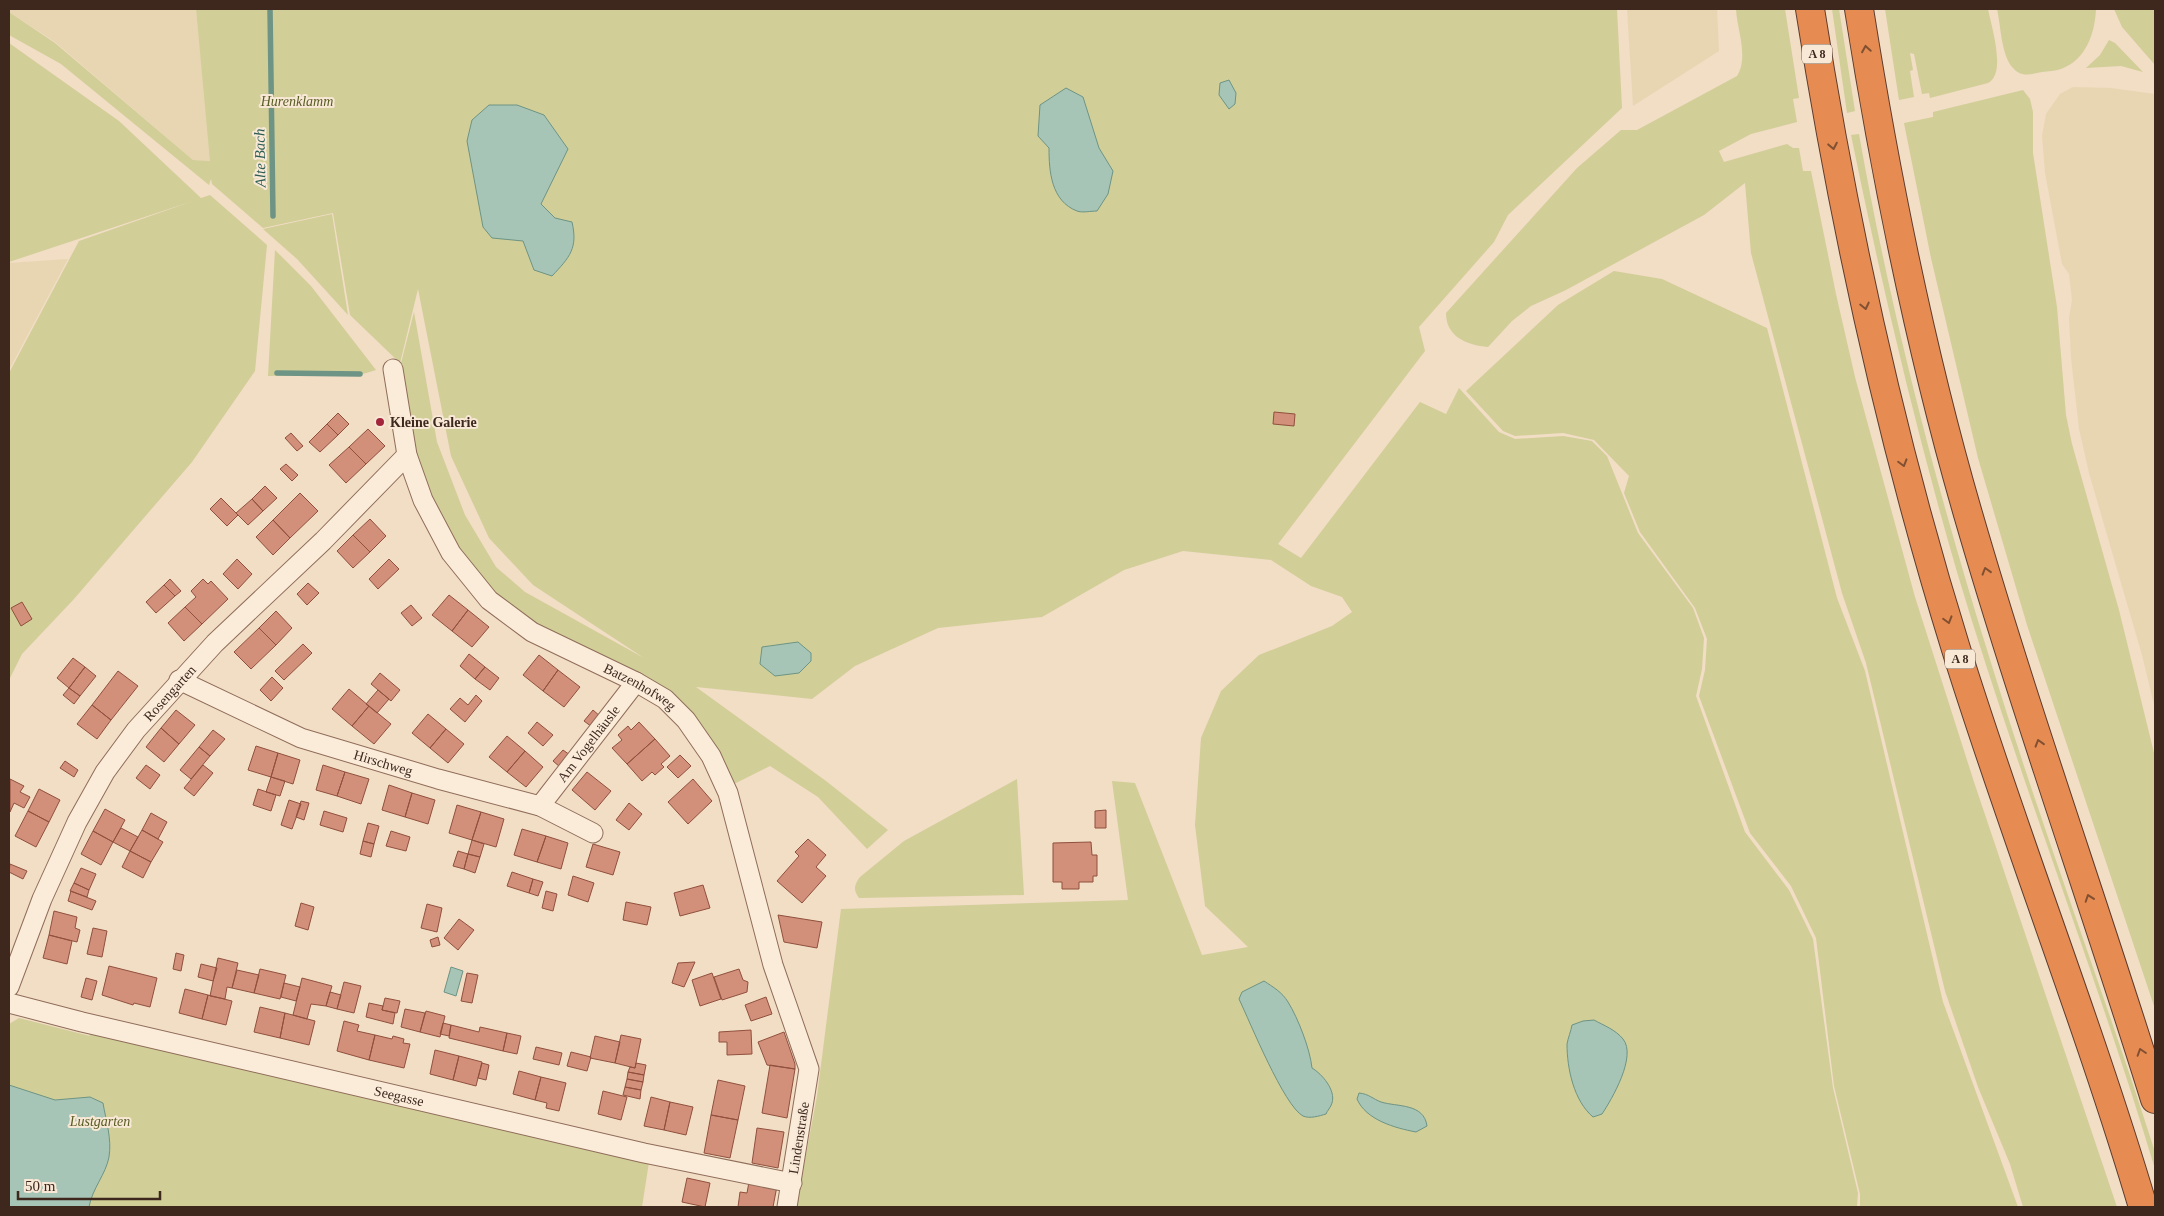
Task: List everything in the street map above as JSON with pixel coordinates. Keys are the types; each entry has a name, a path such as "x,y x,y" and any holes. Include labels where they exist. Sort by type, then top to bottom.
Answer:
{"highway":[{"name":"A 8","path":"1810,9 1824,98 1855,262 1901,454 1956,649 2091,1047 2142,1207"},
{"path":"1859,9 1872,90 1904,254 1941,414 1963,495 2060,813 2155,1099"}],"street":[{"name":"Batzenhofweg","path":"393,369 407,455 423,500 451,553 489,600 532,632 636,682 665,700 686,720 711,756 728,793 774,965 809,1069"},
{"name":"Rosengarten","path":"9,987 42,900 77,822 100,780 136,730 179,680 215,643 323,541 407,455"},
{"name":"Hirschweg","path":"179,680 300,738 438,779 540,806 593,833"},
{"name":"Am Vogelhäusle","path":"540,806 636,682"},
{"name":"Seegasse","path":"9,1002 82,1022 644,1153 792,1183"},
{"name":"Lindenstraße","path":"787,1207 809,1069"}],"shaded area":[{"path":"9,9 196,9 211,161 193,160 55,42 9,12"},
{"path":"1627,9 1717,9 1719,51 1633,106"},
{"path":"1229,80 1236,93 1235,104 1229,109 1219,95 1220,83"},
{"path":"2073,87 2111,88 2155,94 2155,709 2142,655 2089,473 2079,429 2071,358 2069,318 2072,300 2069,274 2062,264 2045,173 2042,136 2046,114 2060,94"},
{"path":"1066,88 1083,97 1099,148 1113,171 1108,194 1097,211 1077,211 1062,200 1053,184 1049,148 1038,136 1040,105"},
{"path":"489,105 517,105 544,115 568,149 541,204 555,218 572,222 574,231 571,252 552,276 534,270 523,241 492,238 483,227 467,141 472,120"},
{"path":"68,259 9,370 9,263"},
{"path":"798,642 811,653 811,661 799,673 775,676 760,664 762,647"},
{"path":"451,967 463,971 456,996 444,992"},
{"path":"1264,981 1286,998 1303,1034 1312,1068 1324,1078 1330,1088 1333,1098 1326,1114 1306,1117 1295,1109 1277,1081 1259,1043 1239,999 1242,992"},
{"path":"1594,1020 1617,1033 1623,1039 1627,1046 1627,1056 1617,1088 1602,1114 1593,1117 1586,1110 1576,1093 1568,1064 1567,1044 1572,1025"},
{"path":"9,1085 55,1100 90,1097 103,1103 110,1150 105,1169 89,1207 9,1207"},
{"path":"1359,1093 1368,1095 1381,1102 1409,1107 1421,1113 1427,1126 1416,1132 1382,1122 1374,1118 1361,1106 1357,1099"}],"green space":[{"name":"Hurenklamm","path":"196,9 1617,9 1622,108 1508,215 1494,242 1419,327 1425,351 1278,544 1301,558 1420,402 1446,414 1459,388 1499,432 1515,439 1563,436 1592,441 1607,456 1638,533 1693,608 1704,638 1702,669 1696,696 1745,832 1789,890 1813,939 1833,1088 1858,1193 1857,1207 796,1207 817,1096 841,909 1128,900 1112,781 1135,783 1202,955 1248,947 1205,906 1195,825 1201,738 1221,691 1259,655 1332,626 1352,612 1342,597 1311,586 1271,560 1183,551 1124,570 1042,617 938,628 855,666 812,699 696,687 826,781 888,830 867,849 818,797 770,766 732,785 667,691 537,629 504,605 448,535 411,452 400,367 414,312 437,442 465,515 496,567 525,592 644,658 533,585 489,538 451,456 418,289 400,363 350,315 333,213 263,228 212,184 211,179 209,185 61,64 9,35 9,12 55,43 193,160 210,161"},
{"path":"1736,9 1785,9 1799,98 1793,99 1797,122 1751,134 1719,151 1724,162 1787,144 1793,148 1799,148 1803,171 1811,171 1855,377 1915,597 1974,782 2117,1207 2023,1207 2010,1164 1978,1087 1945,991 1866,663 1842,593 1751,253 1745,183 1704,215 1566,290 1531,306 1512,321 1488,347 1465,342 1454,334 1447,321 1446,313 1577,168 1621,130 1637,130 1737,76 1742,60 1742,52"},
{"path":"1832,9 1839,9 1855,111 1847,113"},
{"path":"1885,9 1988,9 1997,60 1994,78 1988,83 1930,98 1929,93 1922,94 1914,54 1910,53 1913,70 1910,71 1914,97 1899,100"},
{"path":"1997,9 2096,9 2094,27 2088,45 2077,59 2061,69 2027,74 2016,71 2006,56"},
{"path":"2114,9 2155,9 2155,65 2122,27"},
{"path":"2109,40 2115,43 2143,72 2121,66 2086,68 2100,55"},
{"path":"9,43 119,121 201,198 210,195 267,245 255,371 192,462 74,599 22,654 9,680 9,373 79,241 193,201 9,262"},
{"path":"2023,90 2030,99 2033,112 2033,153 2057,307 2066,415 2072,444 2119,610 2155,757 2155,1009 2027,625 1978,458 1931,258 1904,123 1933,117 1933,112"},
{"path":"1859,134 1901,336 1934,468 2011,727 2155,1152 2155,1169 2132,1094 1980,647 1957,572 1913,409 1874,245 1851,135"},
{"path":"332,214 348,315 297,259 263,229"},
{"path":"275,250 311,286 376,370 363,374 268,376"},
{"path":"1614,271 1662,279 1767,328 1837,598 1865,671 1943,1002 2018,1207 1860,1207 1860,1194 1834,1086 1816,938 1791,886 1750,833 1699,696 1705,670 1707,639 1695,608 1640,532 1624,493 1629,476 1594,440 1563,433 1515,436 1503,431 1466,391 1558,305"},
{"path":"1017,779 1024,895 859,898 855,888 860,877 904,841"},
{"name":"Lustgarten","path":"19,1018 90,1036 88,1030 649,1162 642,1207 9,1207 9,1024"}],"building":[{"path":"1274,412 1295,414 1294,426 1273,424"},
{"path":"338,413 349,424 338,435 327,424"},
{"path":"327,424 338,435 320,452 309,442"},
{"path":"368,429 385,446 366,464 349,447"},
{"path":"291,433 303,446 297,451 285,438"},
{"path":"349,447 366,464 346,483 329,465"},
{"path":"286,464 298,475 292,481 280,469"},
{"path":"265,486 277,498 263,511 252,499"},
{"path":"300,493 318,511 290,538 273,520"},
{"path":"221,498 238,515 227,526 210,509"},
{"path":"252,499 263,511 248,525 236,513"},
{"path":"370,519 386,536 370,552 353,535"},
{"path":"273,520 290,538 273,555 256,537"},
{"path":"353,535 370,552 353,568 337,551"},
{"path":"237,559 252,574 238,589 223,574"},
{"path":"389,559 399,569 378,589 369,579"},
{"path":"170,579 181,591 175,596 164,585"},
{"path":"203,579 208,584 211,581 228,599 202,624 185,607 196,597 191,591"},
{"path":"308,583 319,593 307,605 297,594"},
{"path":"164,585 175,596 156,613 146,602"},
{"path":"449,595 468,610 452,631 432,615"},
{"path":"22,602 32,619 21,626 11,608"},
{"path":"411,605 422,618 412,626 401,613"},
{"path":"185,607 202,624 184,641 168,623"},
{"path":"468,610 489,627 472,647 452,631"},
{"path":"276,611 292,628 276,645 259,628"},
{"path":"259,628 276,645 251,669 234,652"},
{"path":"303,644 312,653 284,680 275,671"},
{"path":"469,654 485,667 475,679 460,666"},
{"path":"539,655 558,670 543,691 523,675"},
{"path":"73,658 85,667 69,688 57,678"},
{"path":"85,667 96,676 80,696 69,688"},
{"path":"485,667 499,678 490,690 475,679"},
{"path":"558,670 580,687 564,707 543,691"},
{"path":"118,671 138,686 111,720 92,705"},
{"path":"380,673 400,690 391,701 371,684"},
{"path":"272,677 283,688 271,701 260,690"},
{"path":"69,688 80,696 74,704 63,695"},
{"path":"349,689 369,706 352,726 332,709"},
{"path":"378,690 389,699 377,713 366,704"},
{"path":"476,695 482,701 465,722 450,709 460,698 468,705"},
{"path":"92,705 111,720 97,739 77,724"},
{"path":"369,706 391,724 374,744 352,726"},
{"path":"176,710 195,725 179,744 161,728"},
{"path":"593,710 601,717 592,727 584,721"},
{"path":"428,714 446,729 430,748 412,733"},
{"path":"537,722 553,735 543,746 528,733"},
{"path":"639,722 655,739 627,764 612,748 622,740 618,735 628,726 631,730"},
{"path":"161,728 179,744 164,762 146,747"},
{"path":"446,729 464,744 448,763 430,748"},
{"path":"213,730 225,739 210,756 199,747"},
{"path":"507,736 525,751 507,772 489,757"},
{"path":"655,739 670,756 661,764 664,767 655,775 652,772 642,781 627,764"},
{"path":"256,746 278,753 271,777 248,770"},
{"path":"199,747 210,756 191,779 180,770"},
{"path":"563,750 570,755 560,767 553,761"},
{"path":"525,751 543,767 526,787 507,772"},
{"path":"278,753 300,760 293,784 271,777"},
{"path":"680,755 691,766 678,778 667,767"},
{"path":"65,761 78,770 74,777 60,768"},
{"path":"146,765 160,775 150,789 136,778"},
{"path":"203,765 213,773 194,796 184,788"},
{"path":"323,765 345,772 337,796 316,790"},
{"path":"345,772 369,779 361,804 337,796"},
{"path":"587,772 611,791 595,810 572,790"},
{"path":"271,777 285,781 280,796 266,792"},
{"path":"10,779 24,786 20,792 30,797 24,808 14,803 10,812"},
{"path":"693,779 712,801 688,824 668,802"},
{"path":"389,785 412,793 405,817 382,810"},
{"path":"39,789 60,800 49,822 28,811"},
{"path":"258,789 276,795 271,811 253,805"},
{"path":"412,793 435,800 428,824 405,817"},
{"path":"289,800 301,804 292,829 281,825"},
{"path":"301,801 309,803 304,820 296,817"},
{"path":"629,803 642,814 629,830 616,820"},
{"path":"457,805 481,812 472,840 449,833"},
{"path":"105,809 125,820 113,842 93,831"},
{"path":"1106,810 1106,828 1095,828 1095,811"},
{"path":"28,811 49,822 36,847 15,836"},
{"path":"324,811 347,818 343,832 320,825"},
{"path":"481,812 504,819 496,847 472,840"},
{"path":"151,813 167,822 158,839 142,830"},
{"path":"368,823 379,826 374,844 363,841"},
{"path":"121,828 138,837 130,851 113,842"},
{"path":"522,829 546,836 537,862 514,855"},
{"path":"142,830 163,842 151,862 130,851"},
{"path":"93,831 113,842 101,865 81,854"},
{"path":"391,831 410,837 406,851 386,846"},
{"path":"546,836 568,843 561,869 537,862"},
{"path":"808,839 826,855 816,867 826,876 802,903 777,881 799,856 795,852"},
{"path":"472,840 484,844 480,857 468,854"},
{"path":"363,841 374,844 371,857 360,854"},
{"path":"1091,842 1092,855 1097,855 1097,876 1093,876 1093,882 1079,882 1079,889 1062,889 1062,882 1053,882 1053,843"},
{"path":"593,844 620,852 613,875 586,867"},
{"path":"130,851 151,862 143,878 122,867"},
{"path":"458,851 468,854 464,869 453,866"},
{"path":"468,854 480,857 475,873 464,869"},
{"path":"10,864 27,871 23,879 9,872"},
{"path":"81,868 96,874 89,890 74,883"},
{"path":"512,872 533,879 529,893 507,886"},
{"path":"573,876 594,883 588,902 568,895"},
{"path":"533,879 543,882 538,896 529,893"},
{"path":"74,883 89,890 87,897 70,891"},
{"path":"703,885 710,908 680,916 674,893"},
{"path":"71,891 96,901 92,910 68,901"},
{"path":"546,891 557,894 553,911 542,908"},
{"path":"626,902 651,907 647,925 623,920"},
{"path":"301,903 314,907 308,930 295,926"},
{"path":"427,904 442,908 437,932 421,928"},
{"path":"54,911 77,917 75,928 80,930 77,942 49,935"},
{"path":"778,915 822,922 817,948 784,942"},
{"path":"459,919 474,930 458,950 444,938"},
{"path":"93,928 107,931 102,957 87,954"},
{"path":"49,935 72,941 67,964 43,958"},
{"path":"438,937 440,945 432,947 430,940"},
{"path":"176,953 184,955 181,971 173,969"},
{"path":"218,958 238,963 232,988 227,987 225,999 210,996"},
{"path":"695,962 684,987 672,983 678,963"},
{"path":"201,964 217,968 213,981 198,977"},
{"path":"109,966 157,978 150,1007 134,1003 133,1005 102,995"},
{"path":"260,969 286,975 280,999 254,993"},
{"path":"739,969 743,980 748,982 747,992 722,1000 714,977"},
{"path":"237,970 259,975 254,993 232,988"},
{"path":"467,973 478,975 472,1003 461,1001"},
{"path":"712,973 721,999 700,1006 692,980"},
{"path":"86,978 97,981 92,1000 81,997"},
{"path":"302,978 332,986 326,1006 311,1004 307,1019 293,1015"},
{"path":"344,982 361,986 354,1013 337,1009"},
{"path":"284,983 300,987 296,1001 281,997"},
{"path":"185,989 208,995 202,1019 179,1013"},
{"path":"330,992 341,995 337,1009 326,1006"},
{"path":"208,995 232,1001 226,1025 202,1019"},
{"path":"766,997 772,1014 751,1021 745,1005"},
{"path":"385,998 400,1001 397,1013 382,1010"},
{"path":"369,1003 383,1006 382,1010 395,1013 393,1024 366,1017"},
{"path":"260,1007 285,1013 280,1038 254,1032"},
{"path":"405,1009 425,1013 420,1032 401,1027"},
{"path":"426,1011 445,1016 440,1037 420,1032"},
{"path":"285,1013 315,1021 309,1045 280,1038"},
{"path":"344,1021 359,1025 357,1031 375,1035 369,1060 337,1051"},
{"path":"443,1023 451,1025 449,1036 440,1034"},
{"path":"451,1025 479,1032 480,1027 507,1033 503,1051 449,1038"},
{"path":"751,1030 752,1054 727,1055 727,1042 719,1042 719,1032"},
{"path":"784,1032 795,1069 767,1065 758,1042"},
{"path":"507,1033 521,1036 517,1054 503,1051"},
{"path":"375,1035 392,1039 393,1036 404,1039 403,1043 410,1044 404,1068 369,1060"},
{"path":"621,1035 641,1039 635,1068 615,1063"},
{"path":"595,1036 620,1042 615,1063 590,1058"},
{"path":"536,1047 562,1053 559,1065 533,1059"},
{"path":"435,1050 459,1056 453,1080 430,1074"},
{"path":"571,1052 591,1057 587,1071 567,1066"},
{"path":"459,1056 482,1062 476,1086 453,1080"},
{"path":"482,1063 489,1065 486,1080 478,1078"},
{"path":"636,1063 646,1065 644,1075 628,1072 630,1067 635,1068"},
{"path":"770,1065 795,1069 787,1118 762,1113"},
{"path":"519,1071 541,1077 535,1100 513,1094"},
{"path":"628,1072 644,1075 643,1082 627,1079"},
{"path":"541,1077 566,1083 559,1111 546,1108 547,1103 535,1100"},
{"path":"627,1079 643,1082 641,1090 625,1087"},
{"path":"718,1080 745,1086 738,1120 711,1115"},
{"path":"625,1087 641,1090 640,1099 623,1095"},
{"path":"603,1091 627,1097 621,1120 598,1114"},
{"path":"651,1097 670,1102 664,1130 644,1126"},
{"path":"670,1102 693,1107 686,1135 664,1130"},
{"path":"711,1115 738,1120 730,1158 704,1153"},
{"path":"757,1128 784,1132 778,1168 752,1163"},
{"path":"687,1178 710,1183 705,1207 682,1202"},
{"path":"749,1182 777,1186 773,1207 738,1207 740,1192 747,1193"}],"waterway":[{"name":"Alte Bach","path":"270,9 273,216"},
{"path":"277,373 360,374"}],"place":[{"name":"Kleine Galerie","path":"380,422"}]}
